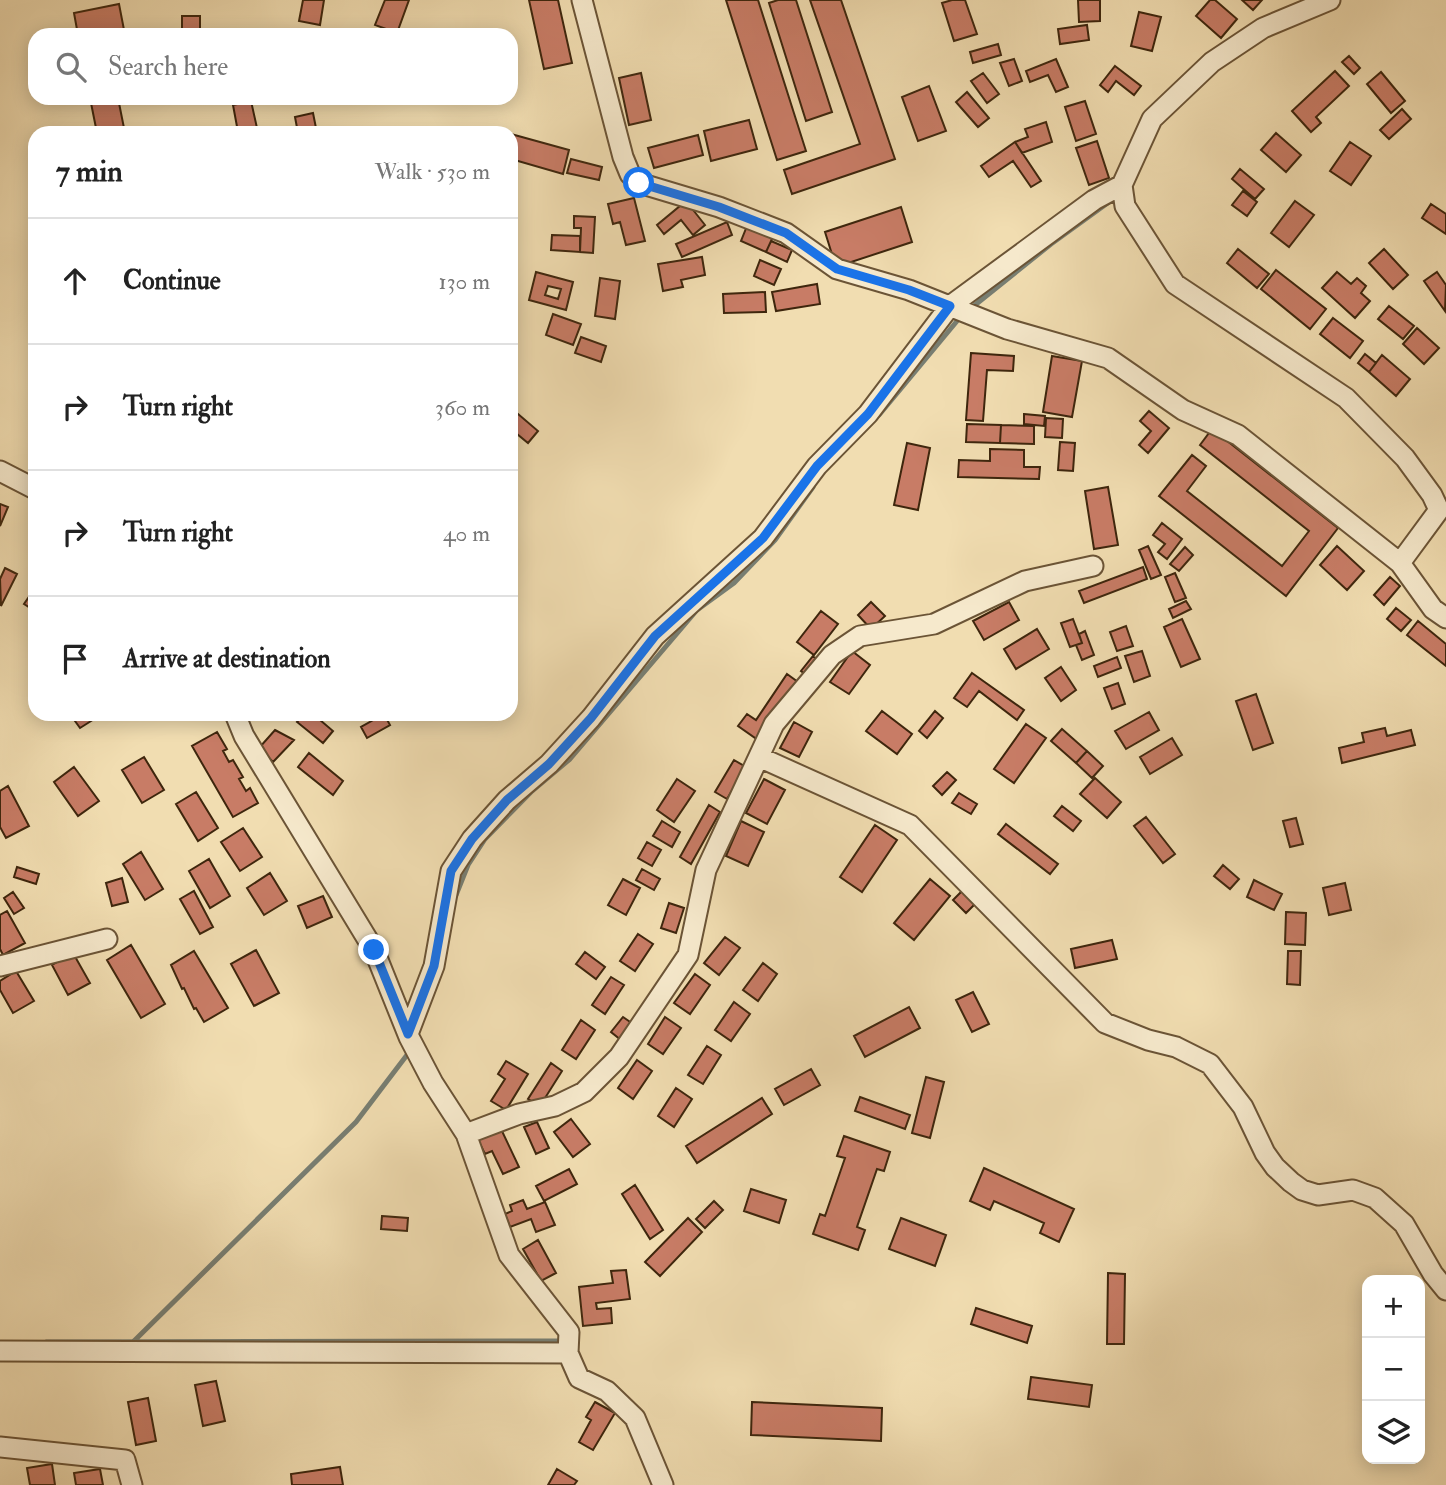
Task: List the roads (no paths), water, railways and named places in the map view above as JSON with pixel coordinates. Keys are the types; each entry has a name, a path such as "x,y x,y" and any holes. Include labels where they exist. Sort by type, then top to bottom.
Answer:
{"street":[{"path":"582,0 623,157 630,174 639,183 719,207 786,233 837,269 909,290 1007,329 1108,358 1183,410 1238,435 1400,563 1433,609 1446,618"},
{"path":"1330,0 1263,28 1212,62 1152,119 1122,185 1125,206 1175,284 1346,398 1405,458 1432,495 1439,510 1400,563"},
{"path":"409,1036 434,966 451,871 472,839 507,800 549,764 583,727 655,636 763,538 817,466 868,414 950,306 1094,200 1122,185"},
{"path":"0,471 28,485"},
{"path":"466,1134 519,1114 555,1106 584,1092 619,1057 688,955 706,870 774,724 832,655 860,636 934,624 1025,581 1093,566"},
{"path":"238,721 244,736 374,950 409,1036 433,1083 466,1134 509,1255 569,1332 568,1353 579,1378 607,1391 635,1418 663,1485"},
{"path":"759,757 910,825 1105,1023 1176,1048 1210,1064 1242,1107 1265,1153 1291,1182 1301,1190 1318,1195 1353,1190 1375,1198 1404,1224 1433,1274 1446,1290"},
{"path":"0,966 107,939"},
{"path":"0,1351 568,1353"},
{"path":"0,1447 125,1460 132,1485"}],"waterway":[{"path":"970,309 1109,202"},
{"path":"879,415 962,315"},
{"path":"456,895 468,865 485,839 532,791 570,759 697,610 734,583 775,540 813,487"},
{"path":"134,1341 356,1122 410,1051"},
{"path":"46,1342 558,1341"}]}
